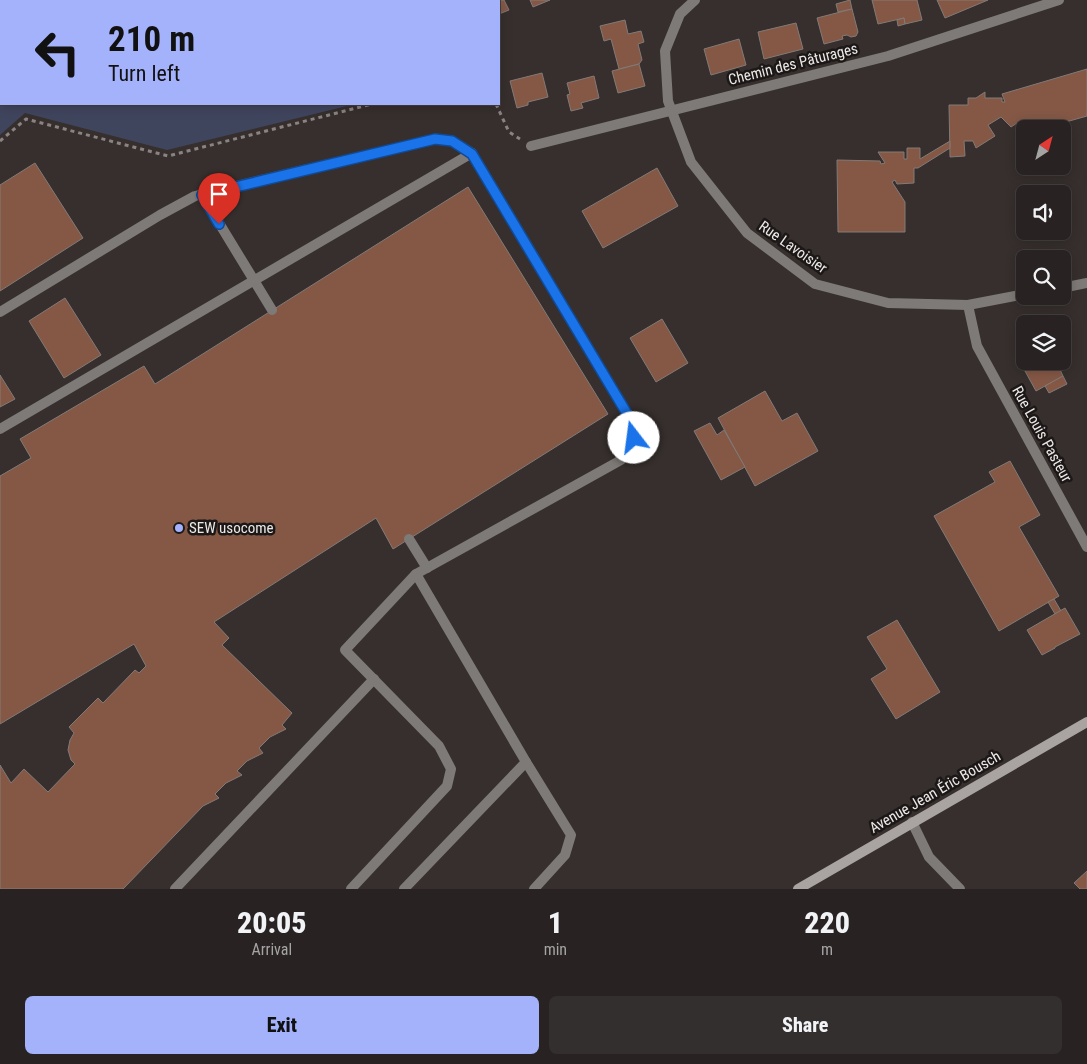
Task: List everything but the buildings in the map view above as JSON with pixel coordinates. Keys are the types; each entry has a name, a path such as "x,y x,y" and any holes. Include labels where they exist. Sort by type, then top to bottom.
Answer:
{"main road":[{"name":"Avenue Jean Éric Bousch","path":"798,889 1087,722"}],"street":[{"name":"Rue Lavoisier","path":"695,0 680,14 665,51 668,101 691,162 747,234 815,284 888,303 968,305 1016,296"},
{"name":"Chemin des Pâturages","path":"531,146 888,56 1059,0"},
{"path":"0,312 160,215 195,196 435,139 452,141 472,154 632,422 634,438 621,460 416,574 345,650 439,746 451,769 447,786 351,889"},
{"path":"0,429 472,154"},
{"path":"202,195 272,310"},
{"path":"1071,286 1087,283"},
{"name":"Rue Louis Pasteur","path":"968,305 977,346 1087,547"},
{"path":"409,539 427,568"},
{"path":"416,574 571,836 565,855 534,889"},
{"path":"175,889 374,679"},
{"path":"404,889 526,762"},
{"path":"912,822 929,857 960,889"}],"path":[{"path":"0,140 26,119 168,156 368,105"},
{"path":"496,105 509,132 531,146"}],"shaded area":[{"path":"0,105 351,105 167,150 25,113 0,135"}],"place":[{"name":"SEW usocome","path":"179,528"}],"route":[{"path":"219,224 202,195 435,139 452,141 472,154 632,422 634,438"}]}
